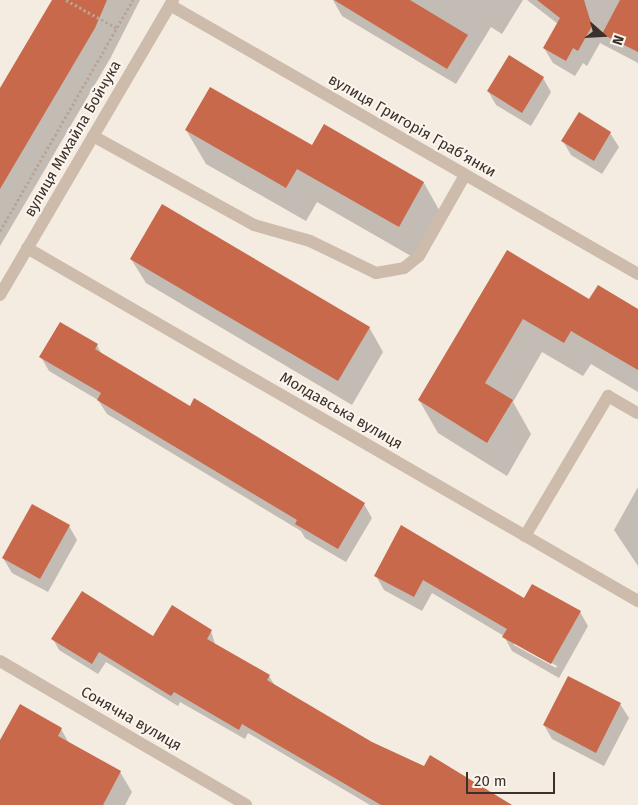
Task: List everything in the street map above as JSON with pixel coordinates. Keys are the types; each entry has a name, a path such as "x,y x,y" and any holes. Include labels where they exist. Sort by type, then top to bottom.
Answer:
{"street":[{"name":"вулиця Михайла Бойчука","path":"0,295 172,2"},
{"name":"вулиця Григорія Грабʼянки","path":"172,2 465,175 638,274"},
{"path":"93,136 254,225 310,241 376,273 404,268 419,256 465,175"},
{"name":"Молдавська вулиця","path":"28,248 638,601"},
{"path":"525,536 608,396 638,413"},
{"name":"Сонячна вулиця","path":"0,660 246,805"}],"path":[{"path":"66,0 117,28"},
{"path":"0,231 133,0"}],"building":[{"path":"52,0 107,0 95,28 0,189 0,88"},
{"path":"334,0 410,0 468,35 447,69"},
{"path":"537,0 584,0 592,26 578,51 573,48 566,61 543,48 560,18"},
{"path":"620,0 638,0 638,52 602,34"},
{"path":"509,55 544,77 522,113 487,91"},
{"path":"210,87 312,145 324,124 424,182 399,227 297,169 286,188 185,130"},
{"path":"579,112 611,132 594,161 561,141"},
{"path":"162,204 370,327 338,381 130,259"},
{"path":"507,250 589,299 598,285 638,309 638,370 571,331 564,343 523,319 485,383 513,400 487,443 418,400"},
{"path":"60,322 98,344 95,349 190,406 194,398 365,503 338,549 295,524 297,520 97,400 101,393 39,357"},
{"path":"32,504 70,525 40,579 2,558"},
{"path":"401,525 524,598 532,584 581,611 551,664 502,637 507,629 423,580 414,597 374,576"},
{"path":"82,591 153,636 172,605 212,630 207,639 270,675 267,680 372,742 424,766 430,755 512,805 381,805 242,724 239,730 174,692 171,696 99,652 92,664 51,639"},
{"path":"568,676 621,703 596,753 543,725"},
{"path":"20,704 62,728 58,736 121,771 103,805 0,805 0,740"}]}
